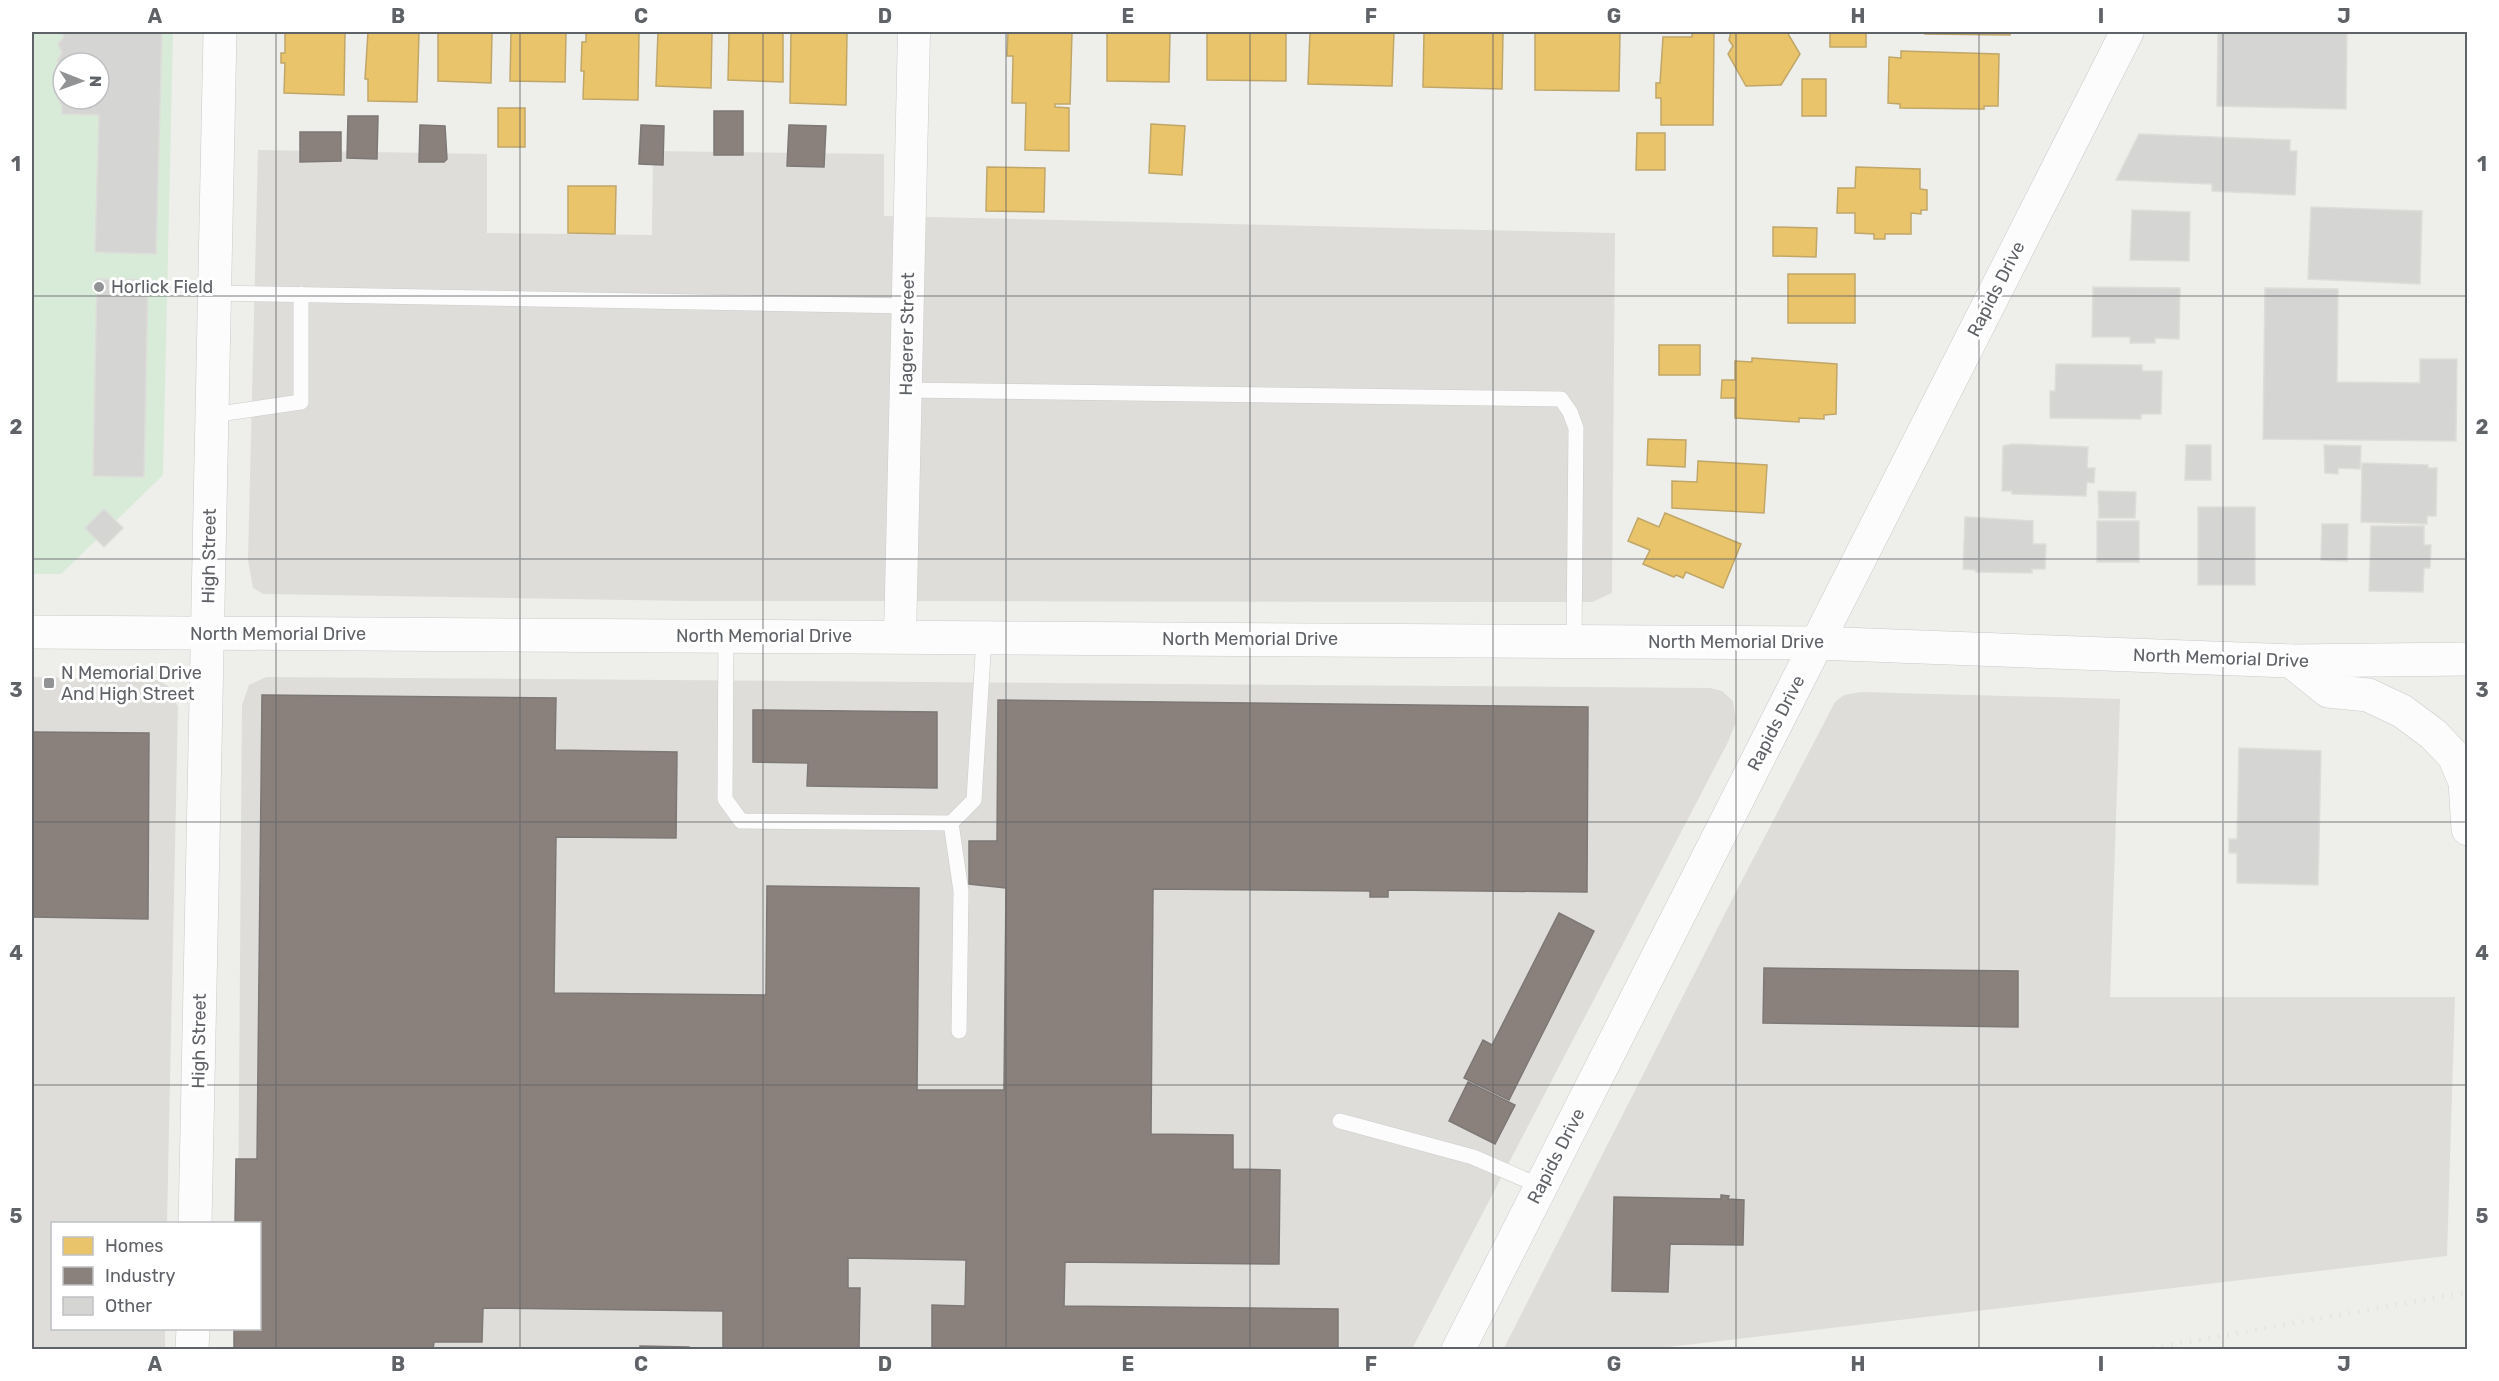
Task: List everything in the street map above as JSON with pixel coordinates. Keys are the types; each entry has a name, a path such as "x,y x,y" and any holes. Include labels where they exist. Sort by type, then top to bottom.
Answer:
{"main road":[{"name":"High Street","path":"195,1222 220,32"},
{"name":"Rapids Drive","path":"1458,1350 2127,32"},
{"name":"North Memorial Drive","path":"32,632 1816,642 2290,661 2468,659"},
{"path":"2290,661 2328,691 2368,695 2402,711 2433,734 2454,756 2465,782 2468,829"},
{"path":"192,1350 193,1330"}],"street":[{"name":"Hagerer Street","path":"900,637 914,32"}],"lane":[{"path":"214,293 907,306"},
{"path":"212,414 301,402 301,294"},
{"path":"905,390 1533,396 1561,399 1570,412 1576,428 1574,641"},
{"path":"726,636 725,799 741,821 951,823 974,800 984,638"},
{"path":"951,823 961,891 959,1031"},
{"path":"1340,1121 1473,1157 1540,1186"}],"shaded area":[{"path":"258,150 487,154 487,233 652,235 653,151 884,154 884,216 1615,233 1612,593 1592,602 689,601 263,594 253,588 248,560"},
{"path":"32,677 158,680 168,686 178,707 167,1222 51,1222 51,1330 165,1330 165,1349 32,1350"},
{"path":"266,677 1710,688 1722,691 1733,701 1736,722 1728,742 1412,1349 238,1349 258,1330 261,1330 261,1222 238,1222 242,705 249,685"},
{"path":"1861,692 2120,699 2110,997 2455,997 2447,1256 1651,1349 1503,1350 1835,702 1844,695"}],"green space":[{"name":"Horlick Field","path":"32,32 173,32 163,475 61,574 32,574"}],"building: Homes":[{"path":"285,32 345,32 344,95 284,93 285,63 281,63 281,53 285,53"},
{"path":"368,32 419,32 417,102 368,101 368,79 365,79"},
{"path":"438,32 492,32 491,83 438,81"},
{"path":"511,32 566,32 565,82 510,81"},
{"path":"586,32 639,32 638,100 583,99 582,42 586,42"},
{"path":"658,32 712,32 711,88 656,86"},
{"path":"729,32 783,32 783,82 728,80"},
{"path":"791,32 847,32 846,105 790,103"},
{"path":"1008,32 1072,32 1070,104 1055,104 1055,107 1069,108 1069,151 1025,150 1026,103 1012,103 1013,56 1007,56"},
{"path":"1107,32 1170,32 1169,82 1107,81"},
{"path":"1207,32 1286,32 1286,81 1207,80"},
{"path":"1310,32 1394,32 1392,86 1308,84"},
{"path":"1424,32 1503,32 1502,89 1423,87"},
{"path":"1535,32 1620,32 1619,91 1535,90"},
{"path":"1692,32 1714,32 1713,125 1661,125 1661,98 1656,98 1656,83 1660,83 1663,37 1692,37"},
{"path":"1731,32 1787,32 1800,54 1781,85 1746,86 1728,54 1733,46 1729,40"},
{"path":"1830,32 1866,32 1866,47 1830,47"},
{"path":"1925,32 2010,32 2010,35 1925,34"},
{"path":"1901,51 1999,54 1998,106 1984,106 1984,109 1900,108 1900,104 1888,103 1889,57 1901,58"},
{"path":"1802,79 1826,79 1826,116 1802,116"},
{"path":"498,108 525,108 525,147 498,147"},
{"path":"1151,124 1185,126 1182,175 1149,173"},
{"path":"1637,133 1665,133 1665,170 1636,170"},
{"path":"987,167 1045,168 1044,212 986,211"},
{"path":"1856,167 1920,169 1920,189 1927,190 1927,210 1921,210 1921,214 1911,213 1911,234 1885,234 1885,239 1874,239 1874,234 1855,233 1855,213 1837,213 1838,188 1855,188"},
{"path":"568,186 616,186 615,234 568,233"},
{"path":"1773,227 1817,228 1816,257 1773,256"},
{"path":"1788,274 1855,274 1855,323 1788,323"},
{"path":"1659,345 1700,345 1700,375 1659,375"},
{"path":"1752,358 1837,364 1836,414 1824,415 1824,419 1799,418 1799,422 1735,418 1735,398 1721,398 1722,380 1735,380 1735,361 1752,362"},
{"path":"1648,439 1686,440 1685,467 1647,465"},
{"path":"1698,461 1767,465 1764,513 1672,508 1672,481 1697,482"},
{"path":"1665,513 1741,544 1723,588 1686,572 1683,578 1676,575 1674,577 1643,564 1650,550 1628,541 1638,518 1659,527"}],"building: Industry":[{"path":"714,111 743,111 743,155 714,155"},
{"path":"348,116 378,116 377,159 347,158"},
{"path":"420,125 445,126 447,159 444,162 419,162"},
{"path":"641,125 664,126 663,165 639,164"},
{"path":"789,125 826,126 824,167 787,166"},
{"path":"300,132 341,132 341,161 300,162"},
{"path":"262,695 556,698 555,750 677,752 676,838 556,837 554,993 766,995 767,886 919,888 917,1090 1004,1090 1006,888 969,884 969,841 997,841 998,700 1588,707 1587,892 1388,890 1388,897 1370,897 1370,891 1153,889 1151,1134 1233,1135 1233,1169 1280,1170 1279,1264 1065,1262 1064,1306 1338,1309 1338,1350 932,1350 932,1305 965,1306 966,1260 848,1258 848,1288 860,1288 859,1350 723,1350 723,1311 483,1308 482,1342 434,1342 433,1350 234,1350 234,1330 261,1330 261,1222 235,1222 236,1159 257,1159"},
{"path":"753,710 937,712 937,788 807,786 808,763 753,762"},
{"path":"32,732 149,733 148,919 32,917"},
{"path":"1559,913 1594,931 1509,1100 1464,1078 1483,1040 1492,1045"},
{"path":"1764,968 2018,971 2018,1027 1763,1023"},
{"path":"1468,1082 1515,1105 1495,1144 1449,1121"},
{"path":"1721,1195 1729,1196 1728,1199 1744,1200 1743,1245 1670,1244 1668,1292 1612,1291 1614,1197 1721,1199"},
{"path":"640,1346 689,1347 689,1350 640,1350"}],"building: Other":[{"path":"61,32 162,32 156,254 95,252 99,115 62,114 62,111 111,111 111,51 61,51 58,44 64,37"},
{"path":"2218,32 2347,32 2346,109 2217,106"},
{"path":"2139,134 2290,140 2290,151 2297,151 2295,195 2212,191 2212,184 2116,180"},
{"path":"2311,207 2422,211 2420,284 2308,279"},
{"path":"2132,210 2190,212 2189,261 2130,260"},
{"path":"97,279 148,280 144,477 93,476"},
{"path":"2093,287 2180,288 2179,339 2155,338 2155,343 2130,343 2130,337 2092,337"},
{"path":"2265,288 2338,289 2337,382 2420,383 2420,359 2457,359 2456,441 2263,439"},
{"path":"2056,364 2142,365 2142,371 2162,371 2161,414 2141,414 2141,419 2050,418 2050,391 2055,391"},
{"path":"2012,444 2088,447 2087,468 2095,468 2094,483 2087,482 2086,496 2012,494 2012,491 2002,491 2003,446"},
{"path":"2186,445 2211,445 2211,480 2185,480"},
{"path":"2324,445 2361,446 2360,469 2338,468 2338,474 2325,473"},
{"path":"2362,463 2428,465 2428,468 2437,468 2436,516 2427,516 2427,524 2361,522"},
{"path":"2098,491 2136,492 2135,518 2099,518"},
{"path":"2198,507 2255,507 2255,585 2198,585"},
{"path":"104,509 123,528 104,547 85,528"},
{"path":"1965,517 2033,521 2033,544 2046,544 2045,569 2032,569 2032,573 1976,572 1976,570 1963,569"},
{"path":"2097,521 2139,521 2139,562 2097,562"},
{"path":"2322,524 2348,524 2347,561 2321,560"},
{"path":"2371,526 2424,526 2424,545 2431,545 2430,568 2424,568 2423,592 2369,591"},
{"path":"2239,748 2321,751 2318,885 2237,883 2237,853 2229,853 2229,839 2237,839"}],"railway":[{"path":"2143,1350 2468,1292"}],"place":[{"name":"Horlick Field","path":"99,287"},
{"name":"N Memorial Drive And High Street","path":"49,683"}]}
